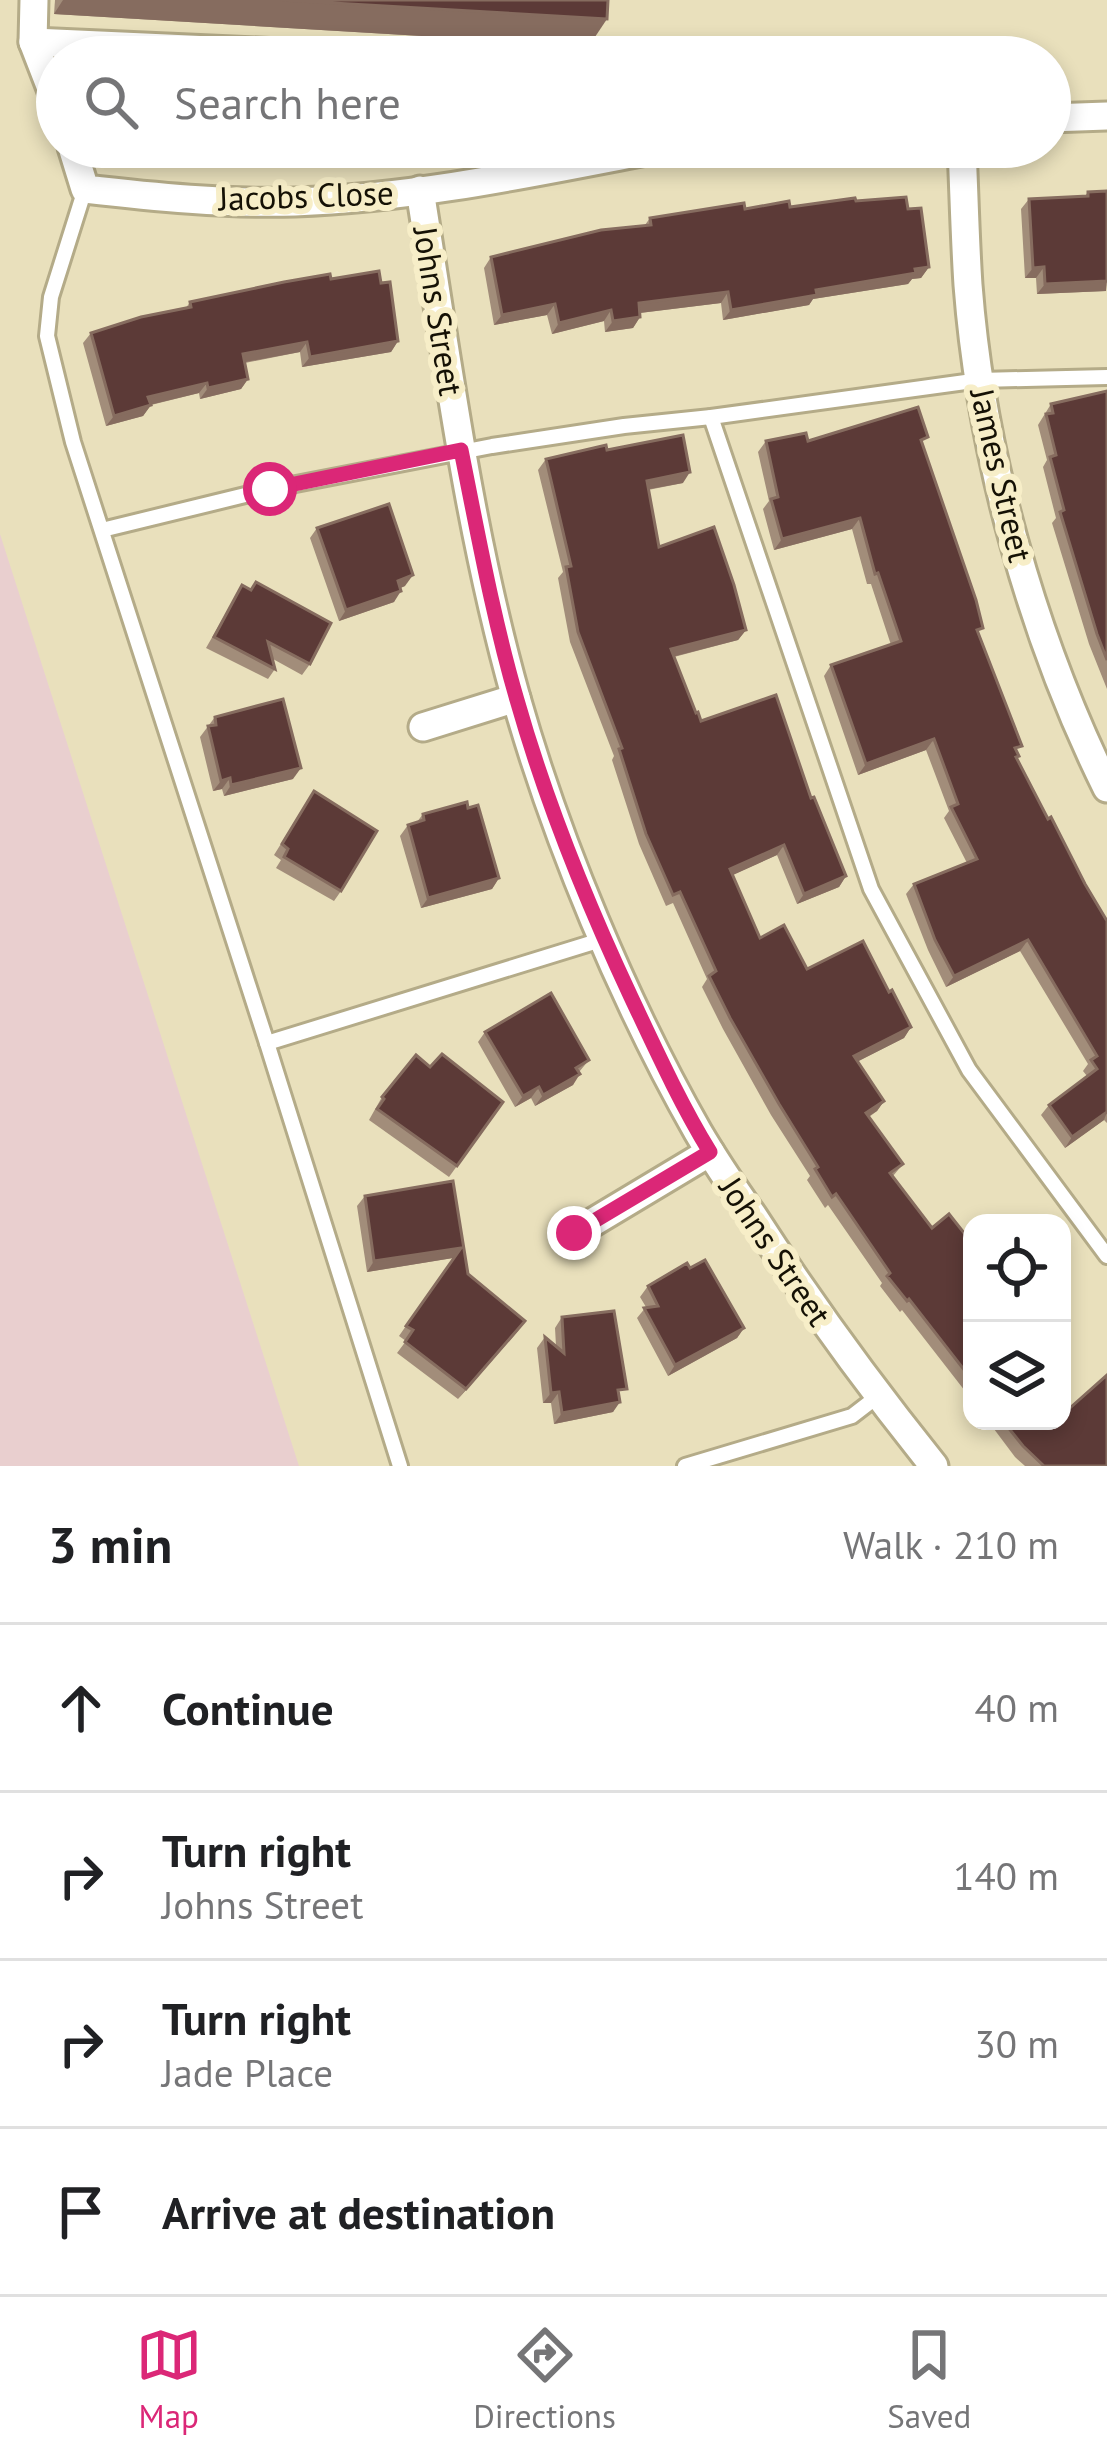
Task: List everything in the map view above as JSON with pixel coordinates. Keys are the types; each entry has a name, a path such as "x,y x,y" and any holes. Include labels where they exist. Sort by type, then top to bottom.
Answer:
{"street":[{"path":"34,0 36,50"},
{"path":"1071,117 1107,116"},
{"path":"78,168 85,189"},
{"name":"Jacobs Close","path":"85,189 295,202 420,190 547,168"},
{"name":"James Street","path":"963,168 968,285 980,380 1014,537 1067,697 1107,788"},
{"name":"Johns Street","path":"420,190 461,450 516,698 542,781 604,939 710,1152 805,1297 934,1466"},
{"path":"423,727 516,698"},
{"path":"574,1233 710,1152"}],"lane":[{"path":"85,189 51,297 47,336 73,442 400,1466"},
{"path":"102,530 461,450 980,380 1107,377"},
{"path":"711,417 871,890 969,1070 1107,1256"},
{"path":"267,1043 604,939"},
{"path":"685,1466 852,1416 878,1396"}],"shaded area":[{"path":"0,534 299,1466 0,1466"}],"building":[{"path":"281,0 608,0 607,19"},
{"path":"1107,191 1107,281 1045,284 1044,267 1033,268 1029,199"},
{"path":"906,197 908,209 921,208 929,267 915,269 916,273 731,310 728,292 639,303 640,317 613,321 611,310 559,323 555,304 502,315 491,257 601,230 651,225 650,218 744,203 745,209 789,201 790,207"},
{"path":"379,271 381,283 390,282 398,341 310,357 307,342 243,354 248,379 148,397 151,405 114,416 91,333 191,307 190,302 330,274 331,279"},
{"path":"1107,391 1107,660 1060,512 1064,510 1050,457 1056,455 1046,414 1053,413 1051,404"},
{"path":"918,407 928,437 921,440 976,600 983,628 977,630 1022,746 1015,748 1016,757 1107,921 1107,1112 1072,1137 1049,1105 1097,1069 1091,1060 1097,1056 1028,940 954,976 914,884 977,859 951,807 958,804 934,739 866,764 831,665 901,641 860,518 782,539 771,499 778,497 766,441 806,433 808,441"},
{"path":"683,435 690,472 647,481 659,547 714,527 746,630 671,649 701,721 776,695 811,798 846,876 804,894 784,845 730,869 760,938 784,925 807,969 863,941 911,1027 854,1056 884,1101 866,1113 903,1164 890,1173 932,1228 949,1214 963,1232 963,1368 887,1276 890,1273 815,1169 730,1018 709,976 716,971 680,892 673,895 646,834 622,748 578,632 566,567 571,566 546,459 606,445 607,450"},
{"path":"389,504 413,575 398,581 401,591 346,610 317,528"},
{"path":"256,582 331,623 310,664 268,642 275,669 214,637 242,585 251,590"},
{"path":"283,699 301,768 231,785 230,778 221,781 208,726 216,725 215,717"},
{"path":"314,791 377,831 341,891 284,857 288,849 282,844"},
{"path":"467,802 468,808 478,805 499,878 428,898 408,825 424,820 423,814"},
{"path":"551,993 589,1060 576,1068 580,1074 543,1095 539,1087 523,1096 485,1032"},
{"path":"442,1054 503,1102 457,1166 377,1109 416,1055 430,1067"},
{"path":"453,1181 468,1274 525,1321 466,1389 405,1342 413,1330 406,1326 461,1248 374,1261 365,1196"},
{"path":"705,1260 744,1328 675,1365 644,1308 658,1306 648,1286 687,1263 690,1268"},
{"path":"614,1311 627,1389 618,1390 620,1402 562,1413 559,1392 551,1393 545,1337 564,1353 562,1317"},
{"path":"1107,1375 1107,1466 1044,1466 1010,1430 1071,1430 1071,1407"}],"route":[{"path":"270,489 461,450 496,617 542,781 604,939 710,1152 574,1233"}]}
